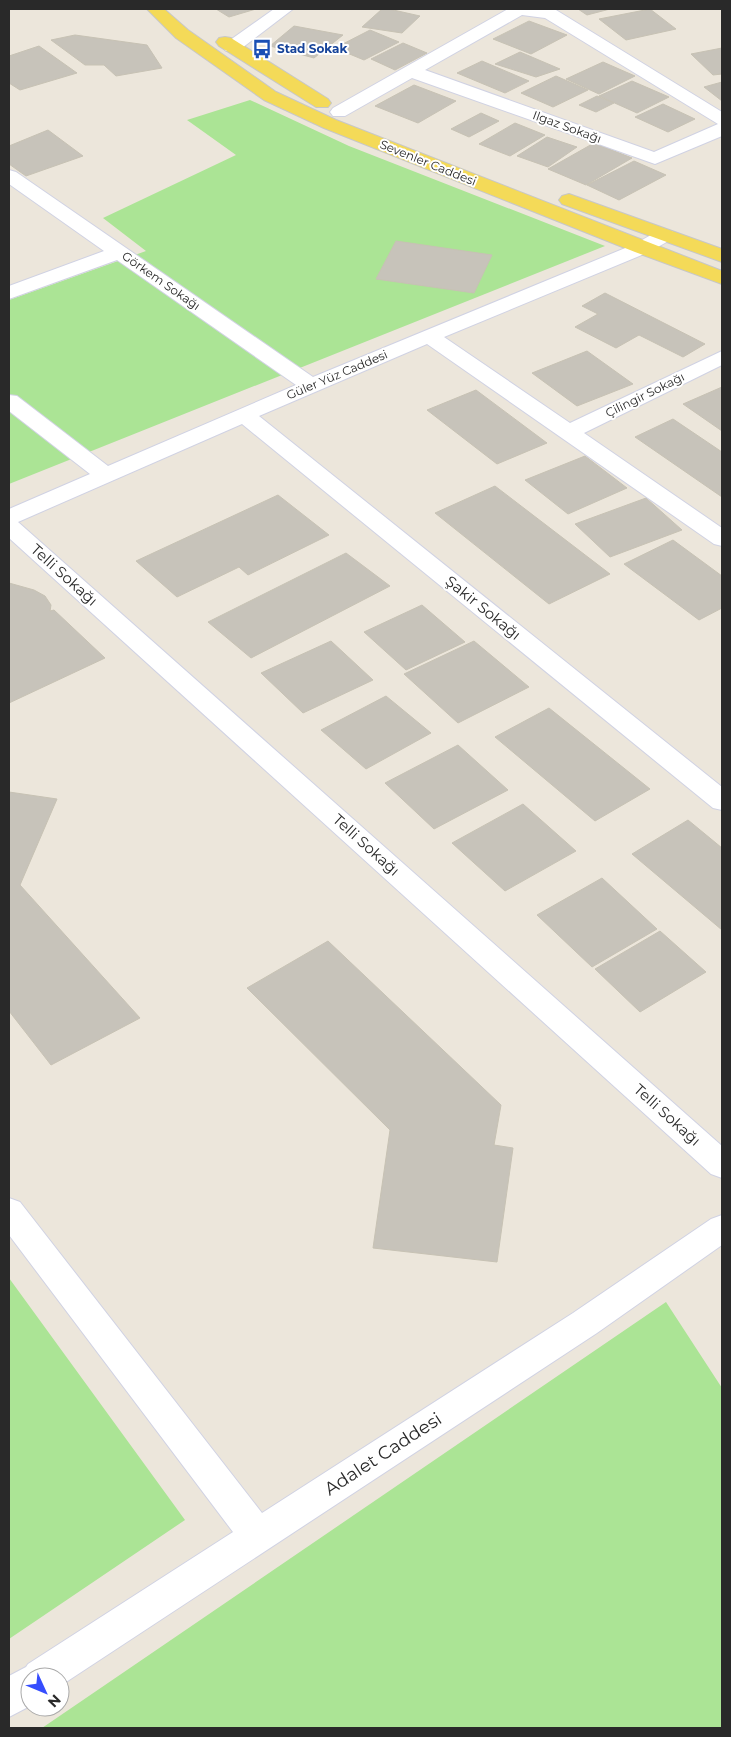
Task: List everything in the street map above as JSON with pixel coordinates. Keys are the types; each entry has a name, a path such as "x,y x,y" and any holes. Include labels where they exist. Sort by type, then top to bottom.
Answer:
{"main road":[{"name":"Sevenler Caddesi","path":"154,9 182,34 270,96 330,124 722,278"},
{"name":"Sevenler Caddesi","path":"209,31 339,112 722,256"}],"street":[{"path":"232,47 285,9"},
{"path":"339,112 519,9 550,14 722,120"},
{"name":"Ilgaz Sokağı","path":"410,71 655,158 722,129"},
{"name":"Görkem Sokağı","path":"9,176 312,386"},
{"name":"Güler Yüz Caddesi","path":"9,517 429,336 642,248 665,235"},
{"path":"9,292 119,252"},
{"path":"429,336 722,539"},
{"name":"Çilingir Sokağı","path":"569,432 722,357"},
{"path":"9,401 106,475"},
{"name":"Şakir Sokağı","path":"244,415 722,801"},
{"name":"Telli Sokağı","path":"9,526 722,1164"},
{"path":"9,1211 257,1535"},
{"name":"Adalet Caddesi","path":"56,1667 585,1323 722,1228"},
{"path":"9,1698 20,1691"}],"green space":[{"path":"250,100 349,146 605,246 9,484 9,300 146,251 103,218 236,155 187,120"},
{"path":"9,1278 185,1520 9,1639"},
{"path":"666,1302 722,1388 722,1728 42,1728 58,1717 70,1717 70,1709"}],"building":[{"path":"216,9 256,9 229,17"},
{"path":"382,9 420,16 402,33 362,27"},
{"path":"578,9 610,9 587,15"},
{"path":"650,9 676,29 626,40 599,19"},
{"path":"529,21 567,35 531,54 493,39"},
{"path":"294,26 343,35 314,58 270,46"},
{"path":"370,30 399,42 364,60 335,48"},
{"path":"75,35 147,45 162,68 116,76 104,65 85,65 51,40"},
{"path":"403,43 427,53 395,70 371,59"},
{"path":"39,46 77,73 20,90 9,83 9,56"},
{"path":"722,48 722,74 713,75 691,54"},
{"path":"520,52 560,69 536,77 495,64"},
{"path":"482,61 529,81 505,93 457,73"},
{"path":"603,62 635,76 599,94 566,79"},
{"path":"556,76 588,90 553,107 521,93"},
{"path":"632,81 669,97 637,113 599,96"},
{"path":"722,82 722,101 704,87"},
{"path":"414,85 456,101 418,123 375,106"},
{"path":"597,96 614,103 596,112 579,105"},
{"path":"663,104 695,119 668,132 635,117"},
{"path":"481,113 499,121 469,137 451,129"},
{"path":"515,123 545,135 510,156 479,144"},
{"path":"48,130 83,156 26,176 9,164 9,146"},
{"path":"547,137 577,147 548,167 517,156"},
{"path":"594,143 632,158 586,185 548,169"},
{"path":"634,161 666,175 619,200 587,185"},
{"path":"396,241 492,255 474,293 376,279"},
{"path":"605,293 705,344 683,357 639,335 616,348 575,327 598,314 582,306"},
{"path":"587,351 633,384 577,406 532,373"},
{"path":"722,387 722,431 683,404"},
{"path":"476,390 547,443 497,464 427,410"},
{"path":"673,419 722,452 722,497 635,437"},
{"path":"585,456 627,488 568,514 525,480"},
{"path":"495,486 610,574 549,604 435,513"},
{"path":"278,495 329,535 248,575 239,567 177,597 136,561"},
{"path":"646,498 682,530 610,557 575,524"},
{"path":"673,540 722,576 722,608 699,620 624,564"},
{"path":"346,553 390,586 251,658 208,622"},
{"path":"9,583 34,590 45,596 51,605 50,611 54,610 105,658 9,703"},
{"path":"422,605 465,642 406,670 364,632"},
{"path":"331,641 373,680 303,713 261,673"},
{"path":"474,641 529,687 458,723 404,674"},
{"path":"386,696 431,733 366,769 321,730"},
{"path":"549,708 650,789 595,821 495,737"},
{"path":"458,745 508,790 434,829 385,783"},
{"path":"9,792 57,799 20,885 140,1018 51,1065 9,1011"},
{"path":"523,804 576,851 505,891 452,843"},
{"path":"688,820 722,848 722,930 632,854"},
{"path":"602,878 657,929 592,967 537,915"},
{"path":"660,931 706,972 640,1012 595,969"},
{"path":"328,941 501,1105 494,1145 513,1148 497,1262 373,1248 390,1130 247,988"}],"place":[{"name":"Stad Sokak","path":"262,49"}]}
